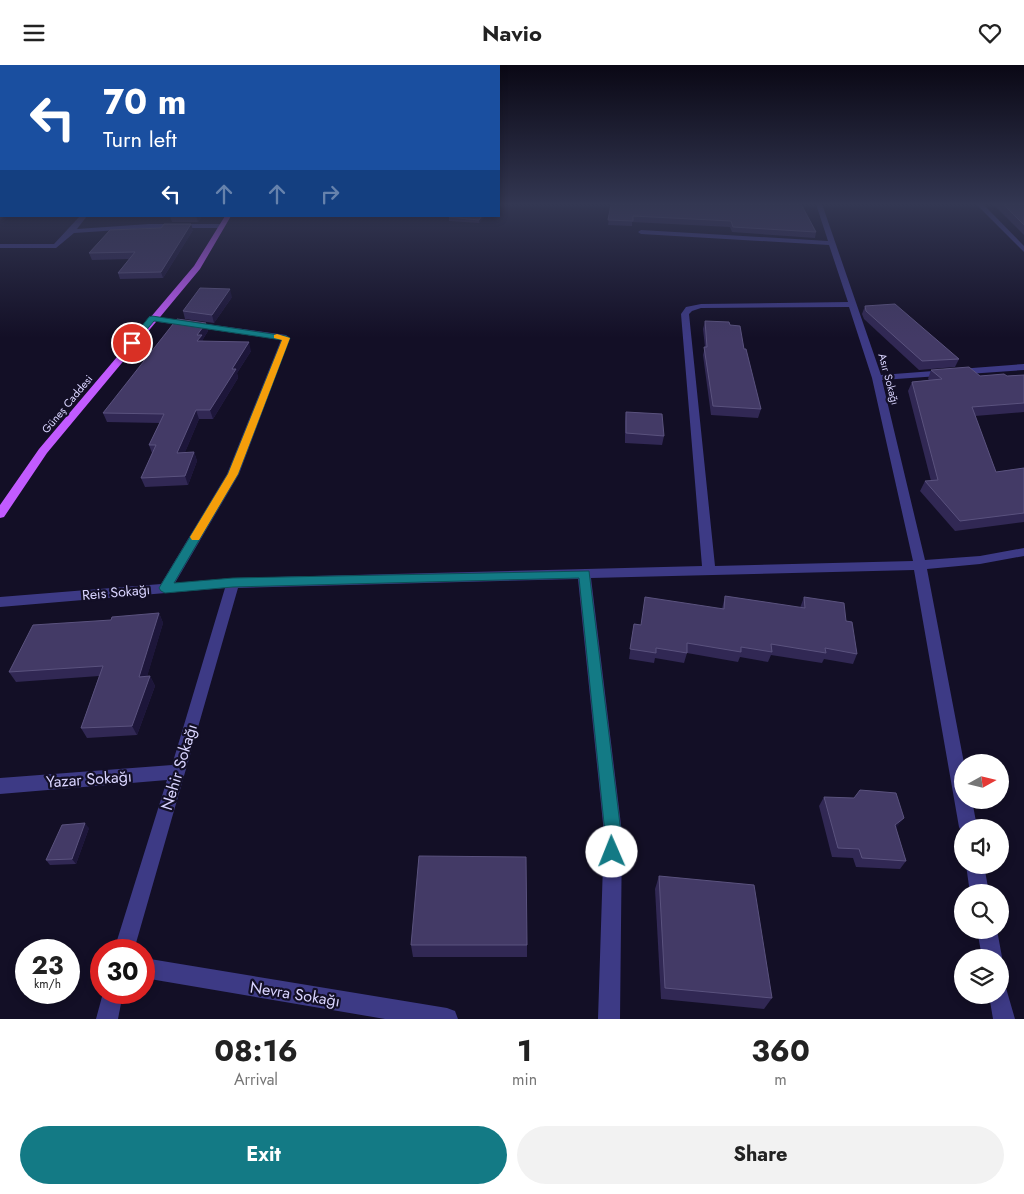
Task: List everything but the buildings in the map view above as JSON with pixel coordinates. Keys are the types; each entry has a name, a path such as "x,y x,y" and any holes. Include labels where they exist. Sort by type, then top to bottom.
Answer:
{"main road":[{"name":"Güneş Caddesi","path":"0,513 43,451 152,318 197,267 208,249"}],"street":[{"name":"Asır Sokağı","path":"834,249 877,378 920,565 955,754"},
{"path":"708,571 685,313 689,309 701,306 853,304"},
{"path":"152,318 286,338 233,474 165,588"},
{"path":"877,378 1024,367"},
{"name":"Reis Sokağı","path":"0,602 233,583 920,565 980,560 1024,552"},
{"path":"584,574 613,833 609,1019"},
{"name":"Nehir Sokağı","path":"127,939 233,583"},
{"name":"Yazar Sokağı","path":"0,786 178,772"},
{"name":"Nevra Sokağı","path":"155,970 447,1019"},
{"path":"107,1019 110,1004"},
{"path":"1001,1004 1004,1019"}],"slow traffic":[{"path":"196,537 233,474 286,338 277,337"}],"route":[{"path":"132,343 152,318 286,338 233,474 165,588 233,583 584,574 613,833 612,852"}]}
